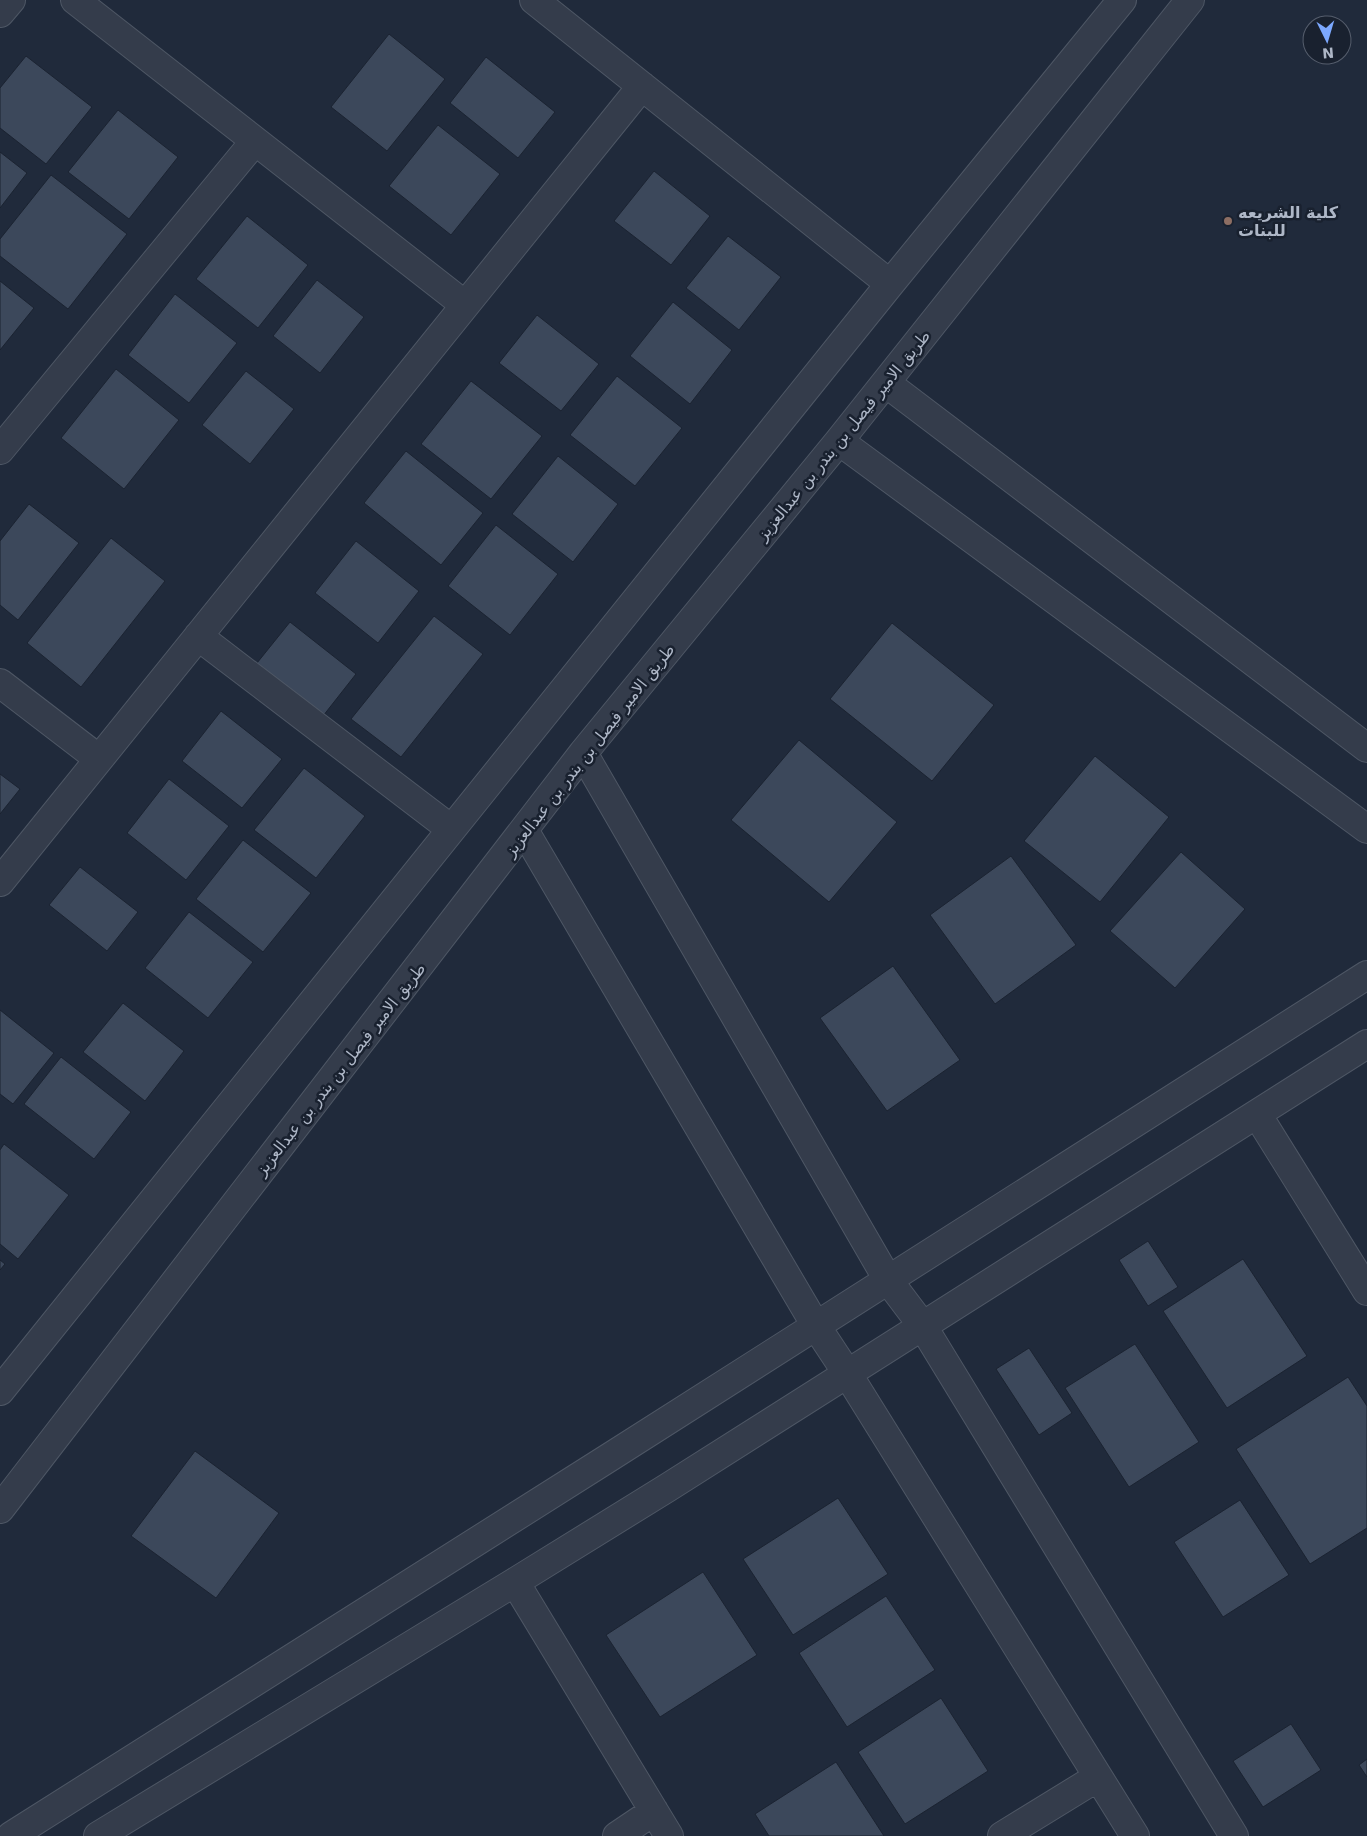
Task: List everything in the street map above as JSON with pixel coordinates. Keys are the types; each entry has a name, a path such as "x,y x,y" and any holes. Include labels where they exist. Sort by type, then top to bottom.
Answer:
{"street":[{"path":"0,13 11,0"},
{"path":"75,0 465,306"},
{"path":"534,0 890,284"},
{"path":"1,1388 890,284 1122,0"},
{"name":"طريق الامير فيصل بن بندر بن عبدالعزيز","path":"0,1509 584,753 886,383 1190,0"},
{"path":"0,882 642,86"},
{"path":"0,450 254,141"},
{"path":"886,383 1367,748"},
{"path":"839,441 1367,829"},
{"path":"198,636 451,830"},
{"path":"0,682 100,758"},
{"path":"584,753 888,1280 922,1325 1234,1836"},
{"path":"524,830 816,1326 1135,1836"},
{"path":"11,1836 1367,975"},
{"path":"98,1836 515,1582 1367,1044"},
{"path":"1257,1114 1367,1291"},
{"path":"515,1582 669,1836"},
{"path":"1002,1836 1098,1777"},
{"path":"617,1836 654,1811"}],"building":[{"path":"389,34 445,79 387,151 331,107"},
{"path":"26,56 92,107 46,164 0,128 0,88"},
{"path":"486,57 555,112 518,158 450,103"},
{"path":"118,110 178,157 129,219 68,172"},
{"path":"438,125 500,174 451,235 389,186"},
{"path":"0,152 27,173 0,208"},
{"path":"654,171 710,216 671,265 614,221"},
{"path":"51,175 127,234 68,309 0,256 0,239"},
{"path":"247,216 308,265 258,328 196,279"},
{"path":"728,236 781,277 739,330 686,288"},
{"path":"317,280 364,317 320,373 273,336"},
{"path":"0,281 34,308 0,350"},
{"path":"175,294 237,343 189,403 128,355"},
{"path":"673,302 732,350 690,404 630,356"},
{"path":"537,315 599,364 561,411 499,363"},
{"path":"116,369 179,420 124,489 61,438"},
{"path":"246,371 294,409 250,464 202,425"},
{"path":"617,376 682,428 635,486 570,435"},
{"path":"471,381 542,436 491,499 421,444"},
{"path":"406,451 483,513 441,565 364,503"},
{"path":"558,456 618,504 573,562 512,514"},
{"path":"29,504 79,543 18,620 0,605 0,541"},
{"path":"496,525 558,574 510,635 448,586"},
{"path":"111,538 165,581 81,687 27,643"},
{"path":"356,541 419,591 378,643 315,593"},
{"path":"434,616 483,654 401,757 351,719"},
{"path":"290,622 356,674 323,716 257,663"},
{"path":"892,623 994,705 932,781 830,699"},
{"path":"221,711 282,759 242,808 182,761"},
{"path":"799,740 897,822 829,902 731,820"},
{"path":"1095,756 1169,817 1100,902 1024,841"},
{"path":"304,768 365,816 316,878 254,830"},
{"path":"0,774 20,789 0,814"},
{"path":"169,779 229,826 186,880 127,833"},
{"path":"243,840 311,893 263,952 196,899"},
{"path":"1181,852 1245,909 1175,988 1110,931"},
{"path":"1011,856 1076,945 995,1004 930,915"},
{"path":"80,867 138,912 107,951 49,905"},
{"path":"189,912 253,962 208,1018 145,968"},
{"path":"893,966 960,1060 887,1111 820,1018"},
{"path":"123,1003 184,1051 145,1101 83,1052"},
{"path":"0,1010 54,1053 13,1104 0,1094"},
{"path":"61,1057 131,1112 94,1159 24,1104"},
{"path":"4,1144 69,1195 18,1259 0,1244 0,1150"},
{"path":"1148,1241 1178,1287 1148,1306 1119,1260"},
{"path":"1243,1259 1307,1356 1227,1408 1163,1311"},
{"path":"0,1260 5,1264 0,1270"},
{"path":"1135,1344 1199,1442 1129,1487 1065,1388"},
{"path":"1029,1348 1072,1413 1039,1435 996,1369"},
{"path":"1348,1377 1367,1406 1367,1528 1310,1564 1236,1449"},
{"path":"195,1451 279,1513 216,1598 131,1536"},
{"path":"838,1498 888,1574 793,1635 743,1559"},
{"path":"1240,1500 1289,1575 1223,1617 1174,1542"},
{"path":"703,1572 757,1655 660,1717 606,1635"},
{"path":"886,1596 935,1670 847,1727 799,1653"},
{"path":"941,1698 988,1771 905,1824 858,1752"},
{"path":"1291,1724 1321,1770 1263,1807 1233,1761"},
{"path":"1367,1759 1367,1777 1359,1765"},
{"path":"836,1762 884,1836 769,1836 755,1814"}],"place":[{"name":"كلية الشريعه للبنات","path":"1228,221"}]}
